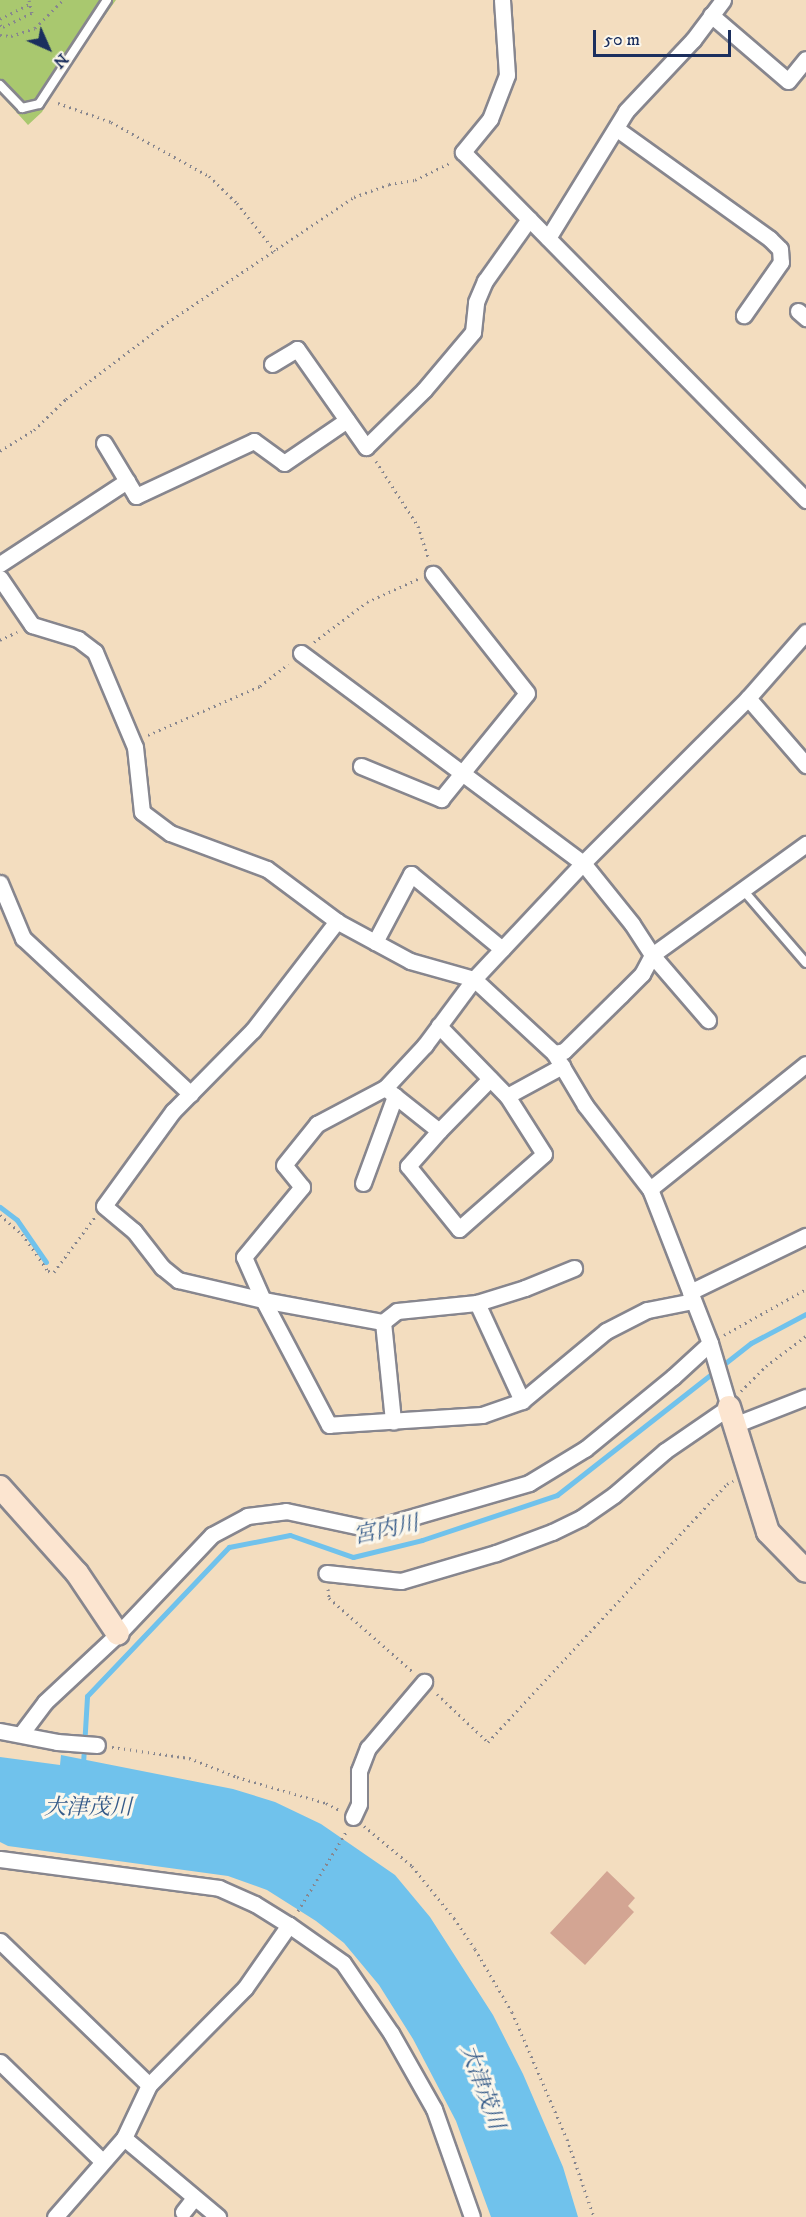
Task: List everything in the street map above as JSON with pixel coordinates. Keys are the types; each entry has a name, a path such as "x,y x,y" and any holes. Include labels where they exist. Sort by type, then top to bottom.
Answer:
{"street":[{"path":"502,0 507,75 490,118 463,152 806,500"},
{"path":"548,238 626,111 669,67 723,0"},
{"path":"711,15 788,81 806,59"},
{"path":"617,129 780,249 781,262 744,315"},
{"path":"272,364 297,349 366,447 424,390 473,332 476,302 485,281 529,219"},
{"path":"104,443 136,496 254,441 284,463 348,420"},
{"path":"0,564 127,481"},
{"path":"361,766 441,799 527,693 433,574"},
{"path":"0,578 32,625 78,639 95,651 135,747 142,812 170,833 267,869 337,921 410,961 474,979 558,1060 585,1105 650,1189 710,1343 748,1474 768,1532 806,1571"},
{"path":"363,1183 390,1092 474,979 583,863 748,698 806,632"},
{"path":"302,653 583,863 632,924 652,955 708,1020"},
{"path":"748,698 806,765"},
{"path":"507,1096 558,1060 564,1051 642,974 652,955 805,846"},
{"path":"375,942 411,874 502,949"},
{"path":"0,883 23,938 191,1094"},
{"path":"337,921 254,1030 173,1111 104,1206 134,1231 162,1267 178,1280 263,1300 383,1322 397,1311 477,1303 525,1288 574,1268"},
{"path":"439,1026 490,1078 507,1096 544,1154 459,1229 408,1166 490,1078"},
{"path":"650,1189 806,1064"},
{"path":"390,1092 439,1131"},
{"path":"390,1092 317,1124 284,1165 302,1187 244,1257 263,1300 329,1425 482,1415 522,1401 606,1331 647,1310 692,1297 806,1236"},
{"path":"477,1303 522,1401"},
{"path":"383,1322 393,1421"},
{"path":"21,1734 45,1702 118,1634 212,1535 247,1516 286,1511 371,1529 529,1483 585,1449 673,1377 710,1343"},
{"path":"326,1573 401,1581 496,1553 552,1532 581,1518 614,1495 648,1464 731,1416 806,1397"},
{"path":"0,1487 77,1573 118,1634"},
{"path":"352,1821 359,1803 359,1771 368,1748 424,1682"},
{"path":"0,1731 57,1742 98,1745"},
{"path":"0,1859 219,1888 292,1920 343,1963 391,2033 434,2109 472,2217"},
{"path":"56,2217 124,2138 149,2085 245,1988 292,1920"},
{"path":"0,1941 149,2085"},
{"path":"0,2062 102,2161"},
{"path":"124,2138 218,2217"},
{"path":"183,2212 194,2198"}],"lane":[{"path":"0,85 22,108 39,104 107,0"},
{"path":"743,890 806,963"}],"path":[{"path":"0,35 11,36 34,28 63,0"},
{"path":"0,19 30,1 32,13 3,27 0,25"},
{"path":"58,103 111,122 209,176 237,203 275,251"},
{"path":"0,451 34,430 66,399 162,326 354,197 389,184 416,180 446,166 463,152"},
{"path":"366,447 418,526 433,574"},
{"path":"0,1215 22,1234 48,1271 54,1272 104,1206"},
{"path":"710,1343 806,1289"},
{"path":"731,1416 766,1366 806,1336"},
{"path":"326,1573 329,1598 488,1742 727,1484 748,1474"},
{"path":"98,1745 189,1758 237,1777 326,1803 412,1866 454,1918 512,2012 567,2139 594,2217"},
{"path":"292,1920 352,1821"}],"green space":[{"path":"0,0 116,0 62,75 42,112 28,125 0,94"}],"water":[{"name":"大津茂川","path":"61,1755 233,1789 275,1802 321,1824 395,1875 430,1917 493,2015 523,2074 563,2167 578,2217 491,2217 456,2121 413,2039 379,1985 344,1943 316,1921 267,1890 228,1876 8,1846 0,1842 0,1757 60,1765"}],"building":[{"path":"607,1871 635,1898 628,1906 634,1912 585,1965 550,1933"}],"waterway":[{"path":"0,1207 17,1220 46,1262"},
{"name":"宮内川","path":"83,1764 87,1696 229,1547 290,1535 353,1557 422,1540 557,1495 751,1343 806,1314"}]}
